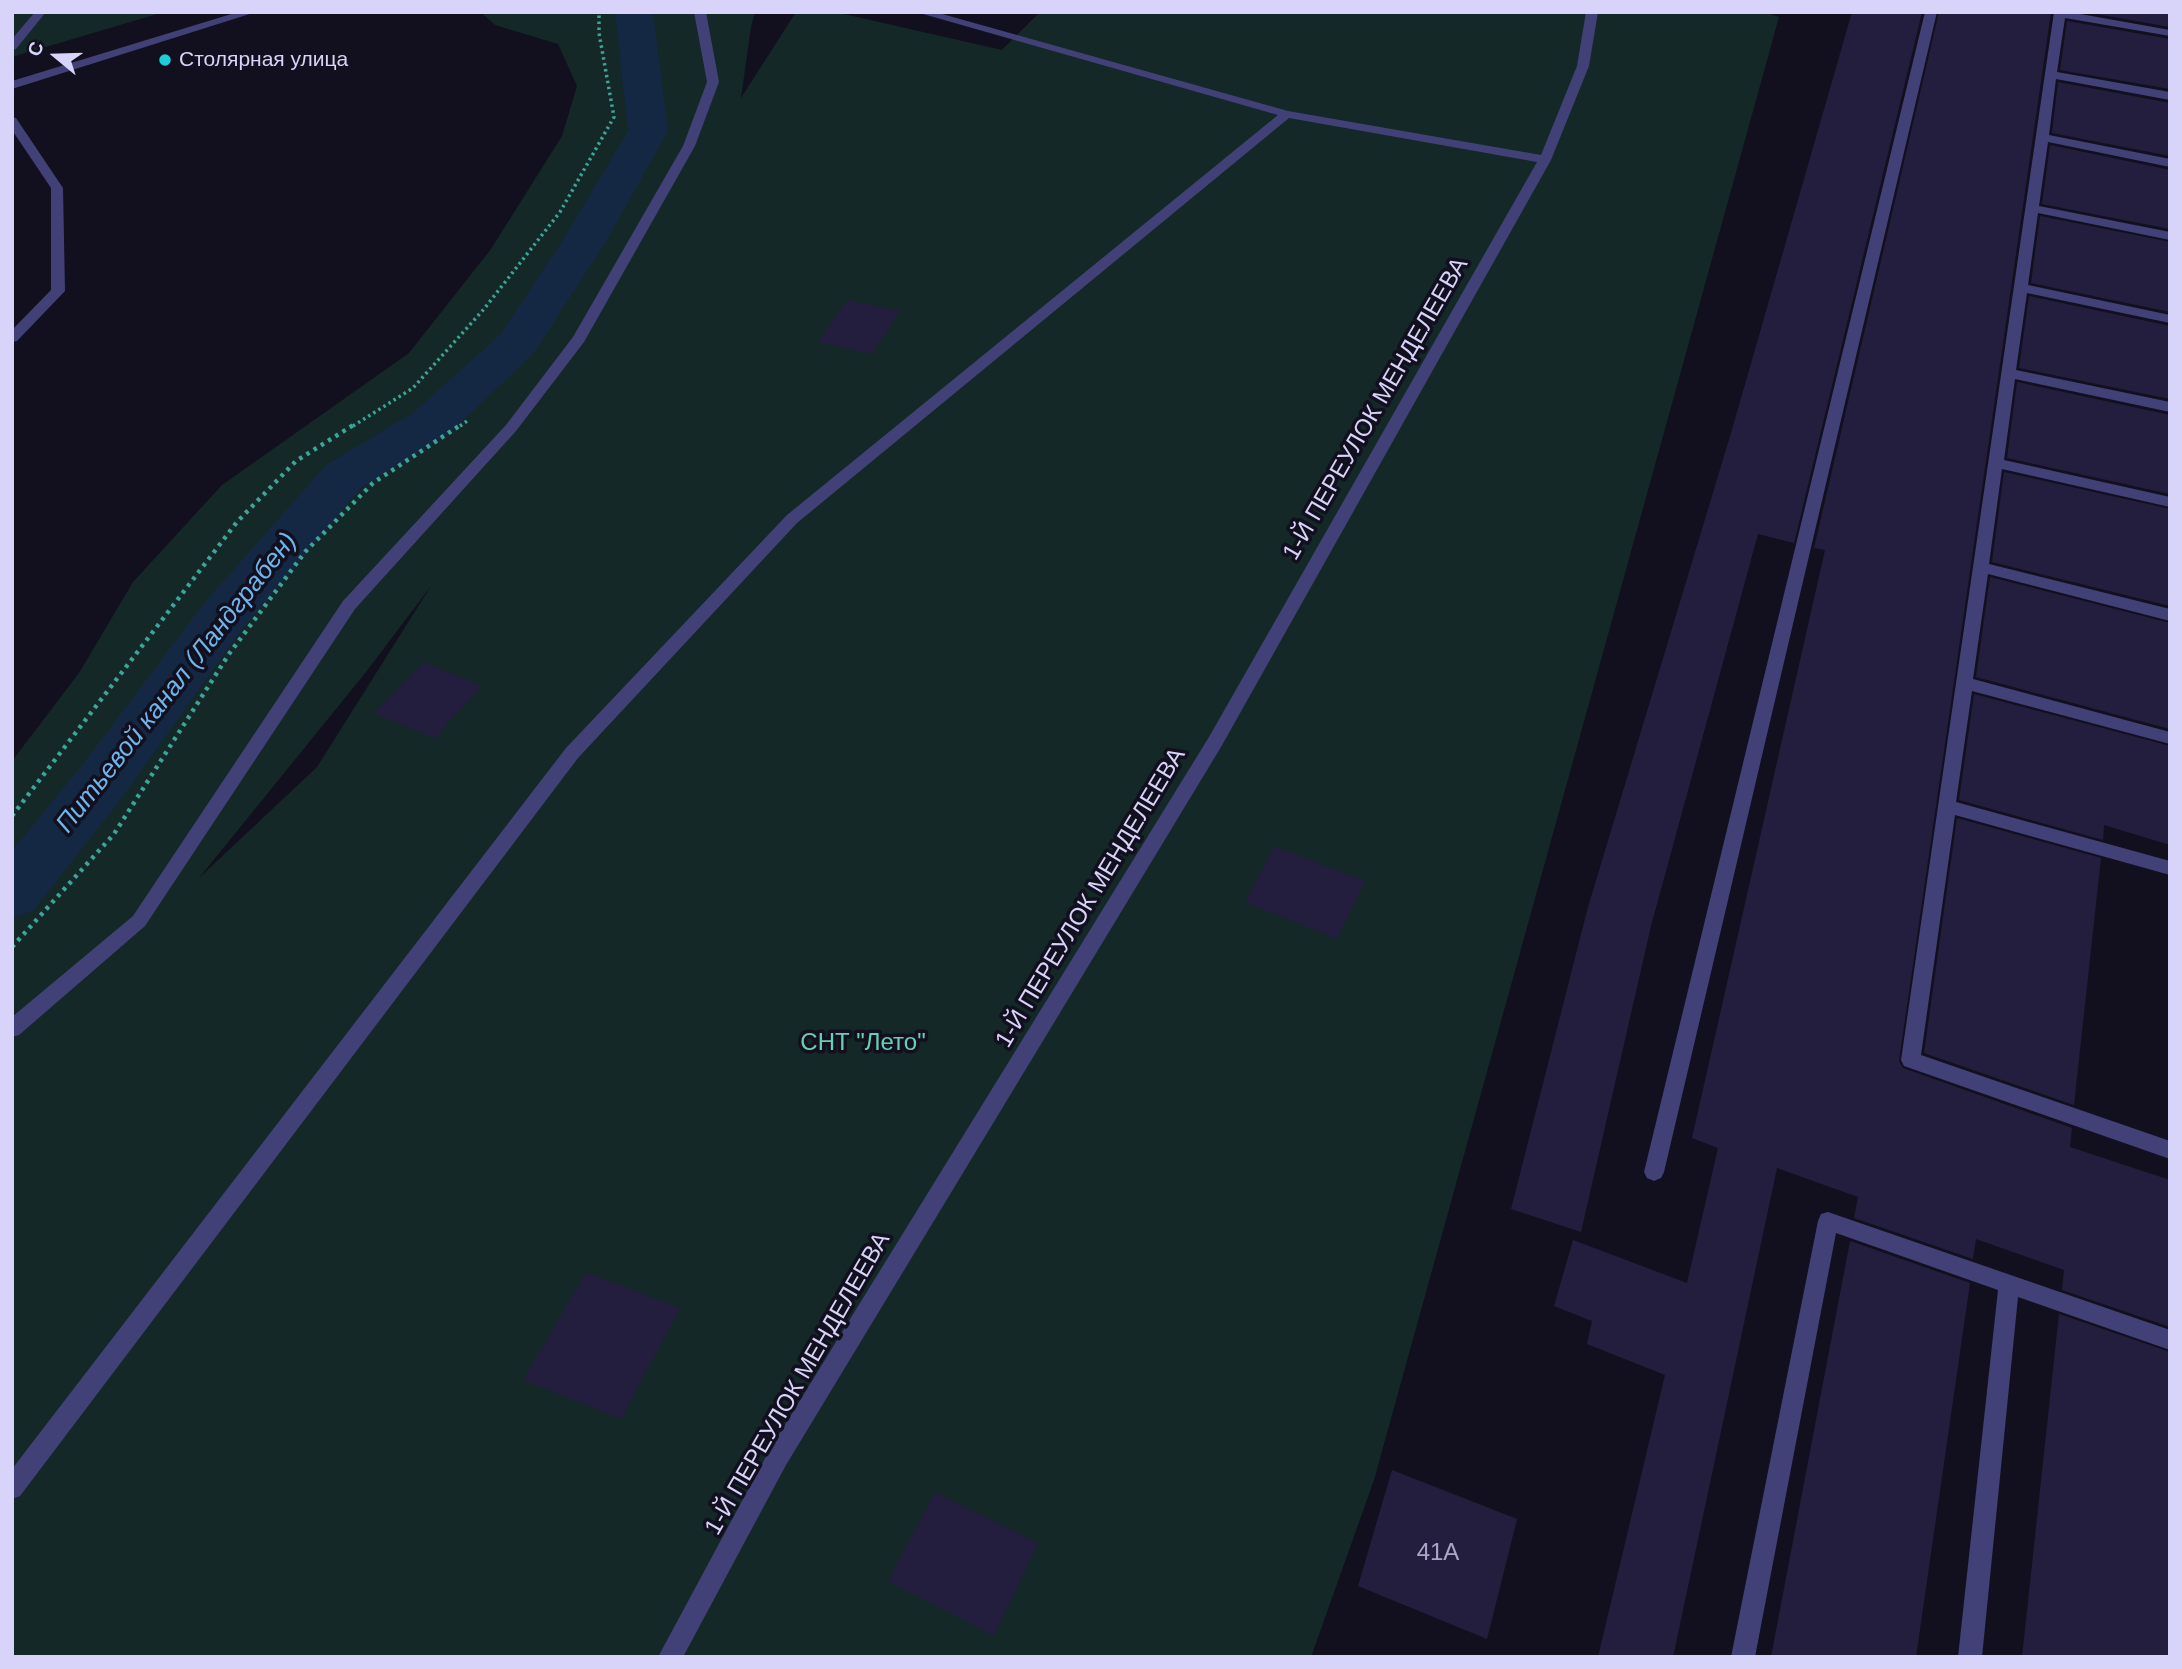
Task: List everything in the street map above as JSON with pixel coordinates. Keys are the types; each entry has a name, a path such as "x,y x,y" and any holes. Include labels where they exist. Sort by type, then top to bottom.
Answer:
{"street":[{"path":"12,47 41,12"},
{"path":"12,85 251,12"},
{"path":"12,1029 139,921 349,605 511,428 579,339 689,146 713,82 700,12"},
{"path":"921,12 1287,114 1545,160"},
{"name":"1-Й ПЕРЕУЛОК МЕНДЕЛЕЕВА","path":"670,1657 778,1457 1215,742 1545,160 1583,66 1592,12"},
{"path":"1654,1172 1931,12"},
{"path":"2170,33 2059,13 1911,1060 2170,1150"},
{"path":"2051,74 2170,96"},
{"path":"12,1488 572,753 792,519 1287,114"},
{"path":"12,121 57,188 58,278 58,291 12,338"},
{"path":"2042,137 2170,163"},
{"path":"2032,208 2170,236"},
{"path":"2021,288 2170,318"},
{"path":"2008,373 2170,407"},
{"path":"1996,463 2170,502"},
{"path":"1981,567 2170,615"},
{"path":"1965,683 2170,738"},
{"path":"1948,806 2170,868"},
{"path":"1743,1657 1828,1221 2170,1340"},
{"path":"1970,1657 2009,1284"}],"path":[{"path":"12,816 237,522 296,461 413,388 484,309 560,212 614,117 599,33 599,12"},
{"path":"12,947 114,834 229,654 305,552 373,484 468,420"}],"green space":[{"path":"12,12 164,12 12,57"},
{"name":"СНТ \"Лето\"","path":"481,12 755,12 741,98 796,12 835,12 1002,50 1040,12 1764,12 1779,17 1374,1480 1311,1657 12,1657 12,761 79,673 133,582 222,485 409,353 491,249 562,136 577,86 558,44 495,25","holes":["431,586 317,767 199,878 366,672"]}],"building":[{"path":"1852,12 1922,12 1794,543 1758,534 1651,926 1581,1232 1511,1209 1588,907 1731,433"},
{"path":"1939,12 2051,12 1899,1061 1903,1068 2072,1128 2070,1147 2170,1180 2170,1327 2062,1290 2064,1270 1976,1239 1973,1259 1854,1218 1858,1197 1777,1168 1673,1657 1598,1657 1665,1375 1587,1344 1592,1321 1554,1306 1573,1240 1687,1283 1718,1148 1692,1138 1825,550 1814,548"},
{"path":"2085,12 2170,12 2170,27"},
{"path":"2067,21 2170,39 2170,89 2060,70"},
{"path":"2058,82 2170,103 2170,156 2052,133"},
{"path":"2050,145 2170,170 2170,229 2042,204"},
{"path":"2040,216 2170,242 2170,312 2031,283"},
{"path":"2029,296 2170,326 2170,399 2019,368"},
{"path":"847,300 900,311 872,354 818,342"},
{"path":"2017,382 2170,415 2170,494 2007,458"},
{"path":"2004,472 2170,509 2170,606 1992,562"},
{"path":"1990,577 2170,623 2170,729 1976,677"},
{"path":"424,662 482,686 434,738 374,713"},
{"path":"1974,694 2170,746 2170,845 2104,825 2103,840 1959,800"},
{"path":"1957,818 2101,858 2074,1105 1924,1053"},
{"path":"1274,846 1365,881 1337,939 1245,902"},
{"path":"1850,1241 1970,1283 1916,1657 1771,1657"},
{"path":"586,1272 680,1308 621,1419 523,1380"},
{"path":"2059,1314 2170,1352 2170,1657 2022,1657"},
{"path":"1392,1470 1517,1519 1487,1639 1358,1586"},
{"path":"935,1492 1038,1543 994,1636 888,1581"}],"waterway":[{"name":"Питьевой канал (Ландграбен)","path":"12,894 103,780 223,616 344,476 430,424 517,344 583,243 648,131 634,12"}],"place":[{"name":"Столярная улица","path":"165,60"}]}
